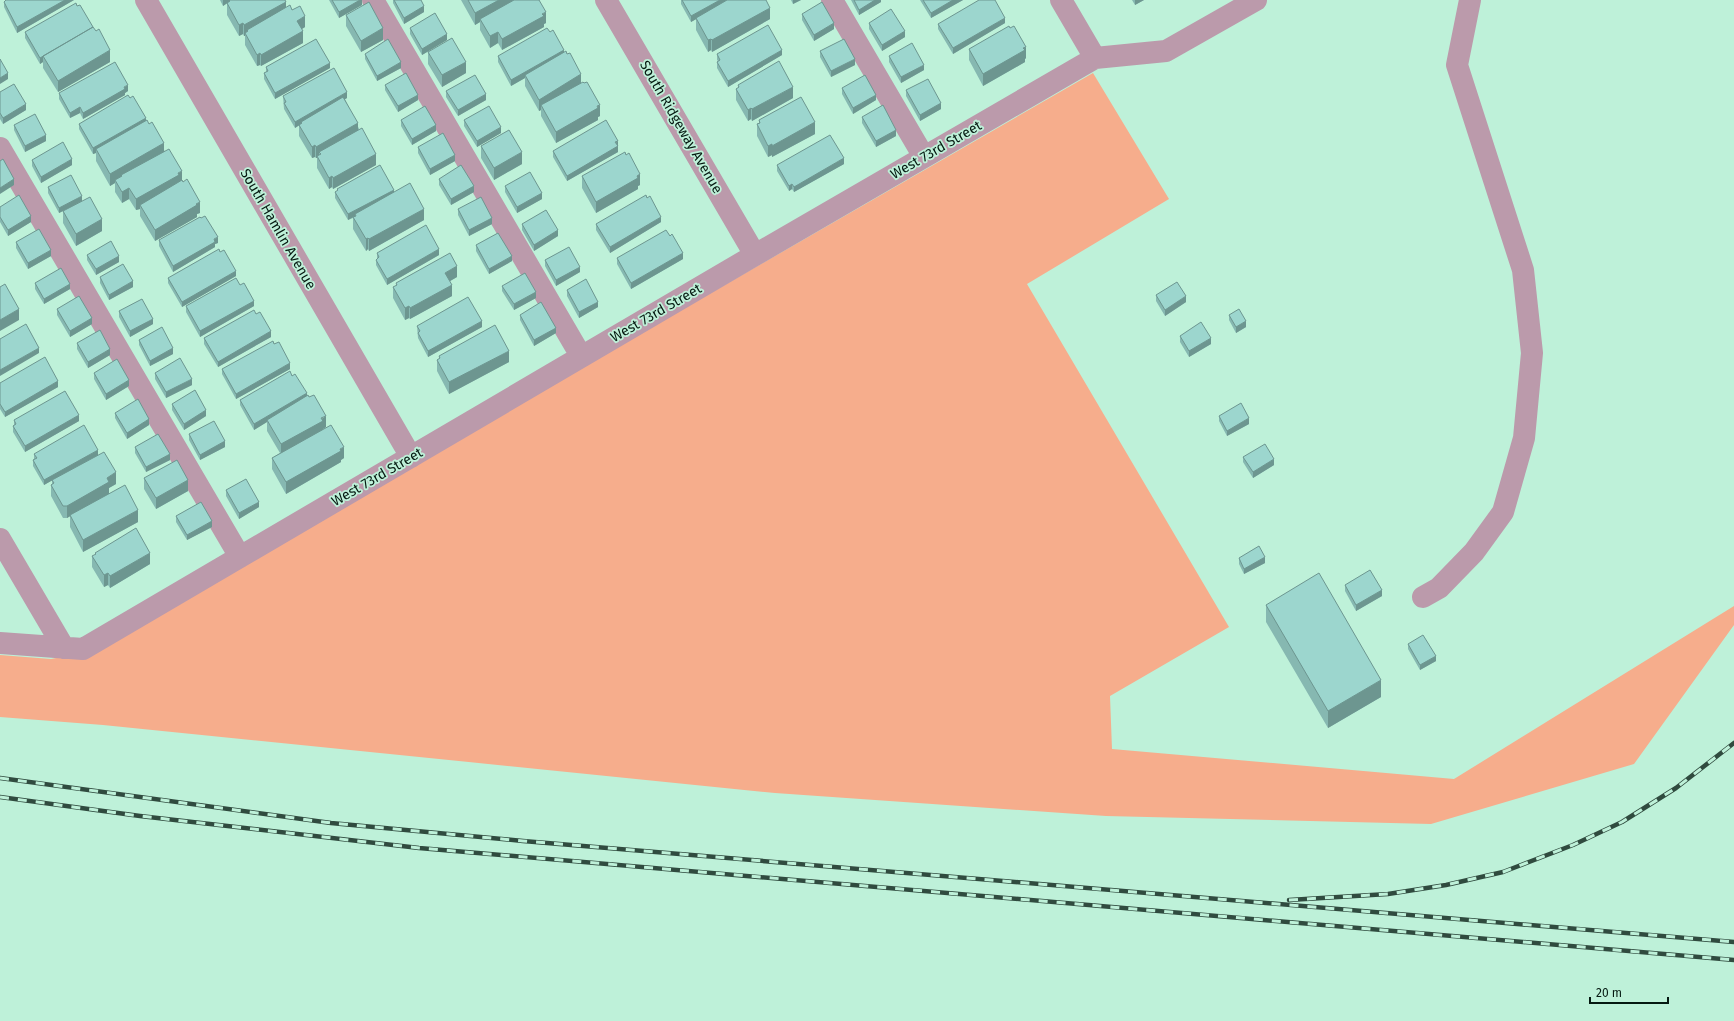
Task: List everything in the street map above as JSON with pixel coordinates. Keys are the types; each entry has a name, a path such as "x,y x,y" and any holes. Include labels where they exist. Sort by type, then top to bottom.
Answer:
{"street":[{"name":"South Hamlin Avenue","path":"146,0 411,457"},
{"path":"373,0 581,356"},
{"name":"South Ridgeway Avenue","path":"606,0 755,255"},
{"path":"832,0 924,157"},
{"path":"1061,0 1095,58"},
{"name":"West 73rd Street","path":"0,643 83,649 581,356 1095,58 1166,51 1256,0"},
{"path":"1423,597 1438,588 1474,552 1503,512 1524,438 1532,353 1523,270 1457,65 1470,0"},
{"path":"0,148 240,557"},
{"path":"0,539 64,648"}],"shaded area":[{"path":"1093,73 1169,199 1027,284 1229,627 1110,696 1112,749 1454,779 1734,606 1734,625 1634,764 1431,824 1106,816 775,793 103,725 0,717 0,655 51,659 87,652"}],"building":[{"path":"6,0 65,0 17,27 4,2"},
{"path":"229,0 285,0 286,2 244,25 243,23 239,25 227,3 230,1"},
{"path":"332,0 360,0 339,12"},
{"path":"394,0 421,0 424,6 404,18"},
{"path":"468,0 499,0 475,13"},
{"path":"514,0 539,0 546,12 542,14 544,16 502,39 498,32 490,36 480,19"},
{"path":"682,0 720,0 691,16"},
{"path":"727,0 766,0 770,8 712,40 708,40 696,18"},
{"path":"854,0 875,0 859,10"},
{"path":"923,0 953,0 931,13"},
{"path":"979,0 995,0 1005,18 953,48 938,24"},
{"path":"369,2 383,28 361,41 346,15"},
{"path":"822,2 834,23 814,35 802,14"},
{"path":"76,3 77,6 80,5 93,27 40,58 25,32"},
{"path":"290,5 292,10 300,6 305,16 297,21 303,31 261,55 260,53 257,55 245,33 248,31 247,30"},
{"path":"891,9 905,31 882,45 869,23"},
{"path":"435,13 447,34 422,49 410,28"},
{"path":"768,25 782,50 728,81 717,62 720,60 717,54"},
{"path":"1009,26 1010,28 1014,26 1026,47 1023,48 1025,50 983,74 969,49"},
{"path":"93,27 96,31 99,29 110,50 58,81 43,56"},
{"path":"547,28 550,32 553,30 564,50 511,80 498,56"},
{"path":"452,38 466,62 442,75 428,52"},
{"path":"316,39 330,63 275,93 264,73 268,71 266,67"},
{"path":"388,39 401,62 377,76 365,54"},
{"path":"844,39 855,59 831,71 820,51"},
{"path":"912,43 924,65 901,77 889,56"},
{"path":"566,51 567,54 570,53 581,74 539,100 525,75"},
{"path":"0,59 8,73 0,78"},
{"path":"779,61 793,87 748,110 736,89 739,87 738,85"},
{"path":"115,62 128,85 124,87 125,89 83,113 80,107 70,113 59,93"},
{"path":"334,68 347,92 295,122 284,103 286,102 283,96"},
{"path":"406,73 418,95 398,106 385,85"},
{"path":"475,75 486,94 458,110 446,91"},
{"path":"865,75 876,95 853,108 842,88"},
{"path":"928,79 941,103 920,115 906,90"},
{"path":"583,82 587,82 600,105 597,106 598,108 556,132 541,105"},
{"path":"14,84 26,104 3,118 0,113 0,92"},
{"path":"128,95 130,98 133,96 146,118 93,148 79,124"},
{"path":"343,97 358,123 316,147 315,145 312,147 299,125 302,123 301,122"},
{"path":"801,97 815,122 772,146 772,144 768,146 757,124 760,123 759,120"},
{"path":"883,105 896,130 876,141 862,117"},
{"path":"425,106 436,125 412,139 401,120"},
{"path":"489,106 501,127 477,141 464,120"},
{"path":"35,114 46,135 25,146 14,125"},
{"path":"147,120 149,124 152,122 164,143 110,174 96,149"},
{"path":"606,120 618,141 615,142 618,146 567,176 553,151"},
{"path":"362,128 376,154 333,178 332,176 329,178 317,156 321,154 319,152"},
{"path":"509,130 522,152 494,168 481,146"},
{"path":"443,133 455,155 430,169 418,147"},
{"path":"830,135 844,158 794,187 792,184 789,186 777,165"},
{"path":"63,142 72,159 41,177 32,160"},
{"path":"169,149 182,171 178,173 179,175 136,199 129,188 122,192 115,180 122,176 121,175"},
{"path":"625,152 626,155 629,153 640,174 637,176 638,178 596,202 582,176"},
{"path":"3,159 14,179 0,188 0,161"},
{"path":"380,165 394,190 348,214 335,192 338,190 337,189"},
{"path":"461,165 474,186 451,199 439,179"},
{"path":"530,172 542,193 517,207 505,186"},
{"path":"71,175 82,196 59,208 48,187"},
{"path":"187,179 200,202 155,230 140,205 182,180 183,182"},
{"path":"410,183 424,209 369,239 366,239 353,217 356,216 355,214"},
{"path":"19,195 31,216 8,230 0,217 0,207"},
{"path":"646,195 647,198 650,196 661,217 610,247 596,224"},
{"path":"90,197 102,219 76,234 63,211"},
{"path":"481,197 492,218 469,230 458,209"},
{"path":"546,210 558,230 534,245 522,224"},
{"path":"205,216 218,237 214,239 215,242 173,266 159,240 200,217"},
{"path":"426,225 439,249 387,279 376,260 379,257 377,253"},
{"path":"39,229 51,250 28,263 16,242"},
{"path":"666,230 670,236 672,234 683,253 631,283 617,258"},
{"path":"498,233 512,256 489,269 476,245"},
{"path":"111,241 119,256 96,269 87,255"},
{"path":"569,247 580,267 556,280 545,260"},
{"path":"219,249 220,252 224,250 236,271 182,302 168,278"},
{"path":"450,253 457,266 445,273 452,285 410,308 409,306 405,308 393,287 397,285 396,283"},
{"path":"123,264 133,281 109,295 100,277"},
{"path":"61,268 70,284 44,299 35,283"},
{"path":"525,273 536,292 514,304 502,286"},
{"path":"236,278 240,285 244,283 254,301 200,331 186,306"},
{"path":"586,279 598,302 579,312 567,290"},
{"path":"1177,282 1186,296 1165,310 1156,295"},
{"path":"5,284 19,309 0,320 0,287"},
{"path":"79,296 92,318 70,331 57,309"},
{"path":"468,297 482,321 428,351 418,333 420,331 417,326"},
{"path":"142,299 153,319 130,331 119,311"},
{"path":"541,302 556,328 534,340 520,315"},
{"path":"1239,309 1246,321 1236,327 1229,315"},
{"path":"254,310 256,314 260,312 271,331 218,362 204,338"},
{"path":"1201,322 1211,338 1189,351 1180,336"},
{"path":"26,324 39,348 0,370 0,339"},
{"path":"495,325 509,351 449,382 437,360 440,358 439,356"},
{"path":"162,327 173,348 150,361 139,340"},
{"path":"100,330 110,349 88,362 77,343"},
{"path":"273,341 274,344 279,342 290,363 236,394 222,369"},
{"path":"45,357 58,381 5,412 0,404 0,383"},
{"path":"180,358 192,379 166,392 155,373"},
{"path":"117,359 129,380 106,394 94,373"},
{"path":"290,371 292,376 295,374 307,393 254,424 240,400"},
{"path":"195,390 206,410 184,424 172,404"},
{"path":"65,391 79,415 25,446 13,426 16,424 14,420"},
{"path":"308,395 309,397 314,395 326,416 321,418 323,421 281,444 267,420"},
{"path":"138,399 149,419 127,433 115,413"},
{"path":"1241,403 1249,418 1227,431 1219,416"},
{"path":"214,421 225,441 200,455 189,434"},
{"path":"84,425 98,450 44,480 33,460 37,458 34,454"},
{"path":"331,425 344,447 340,449 341,451 286,482 272,458"},
{"path":"158,434 170,454 146,467 135,447"},
{"path":"1265,444 1274,459 1253,472 1243,457"},
{"path":"104,452 116,472 107,478 109,482 67,506 63,506 51,485 54,483 52,480"},
{"path":"177,460 188,480 156,498 144,478"},
{"path":"246,479 259,502 239,513 226,490"},
{"path":"125,485 138,510 83,540 70,515"},
{"path":"201,502 212,521 187,535 176,516"},
{"path":"136,528 150,553 110,576 108,573 104,575 92,556"},
{"path":"1259,546 1265,557 1244,569 1239,558"},
{"path":"1370,570 1382,590 1356,605 1345,585"},
{"path":"1319,573 1381,680 1328,711 1266,605"},
{"path":"1423,635 1436,656 1420,665 1408,644"}],"railway":[{"path":"1289,900 1388,894 1446,885 1503,872 1573,845 1622,822 1676,788 1734,743"},
{"path":"0,778 331,823 523,841 1734,942"},
{"path":"0,797 140,816 419,848 1734,960"}]}
